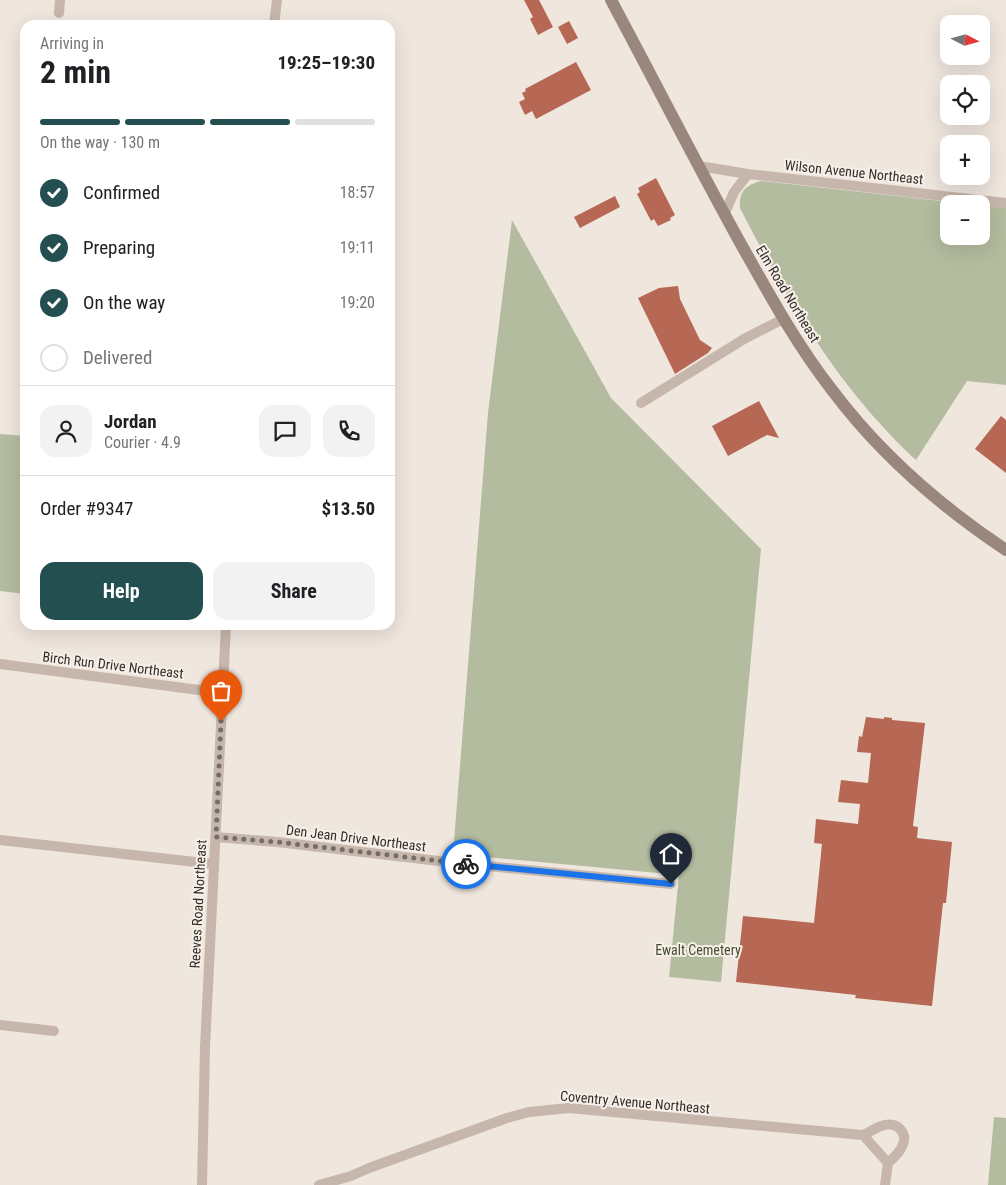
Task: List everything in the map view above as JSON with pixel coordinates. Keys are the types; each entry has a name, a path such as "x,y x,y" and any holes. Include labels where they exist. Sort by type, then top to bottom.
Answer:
{"main road":[{"name":"Elm Road Northeast","path":"611,0 724,215 783,319 812,364 832,391 878,444 933,497 1006,550"}],"street":[{"path":"59,13 60,0"},
{"path":"274,20 276,0"},
{"name":"Wilson Avenue Northeast","path":"699,166 748,174 1006,203"},
{"path":"724,215 734,192 748,174"},
{"path":"641,402 744,339 783,319"},
{"name":"Reeves Road Northeast","path":"202,1185 205,1047 226,630"},
{"name":"Birch Run Drive Northeast","path":"0,664 222,693"},
{"name":"Den Jean Drive Northeast","path":"216,837 671,884"},
{"path":"0,840 213,864"},
{"path":"0,1025 54,1030"},
{"name":"Coventry Avenue Northeast","path":"319,1185 352,1181 369,1168 507,1118 552,1109 584,1109 863,1135"},
{"path":"885,1185 888,1163 903,1145 904,1134 891,1124 884,1125 863,1135 888,1163"}],"green space":[{"path":"761,181 940,201 940,245 990,245 990,206 1006,208 1006,385 967,381 916,460 873,416 853,392 817,342 784,290 740,208 742,193 751,185"},
{"name":"Ewalt Cemetery","path":"512,220 611,398 761,549 721,982 669,977 679,875 453,854 488,413"},
{"path":"0,434 20,436 20,593 0,591"},
{"path":"994,1117 1006,1118 1006,1185 988,1185"}],"building":[{"path":"524,0 539,0 553,27 538,35 530,19 533,17"},
{"path":"569,21 578,38 567,44 558,27"},
{"path":"576,62 591,90 536,119 532,111 525,115 519,102 525,99 522,93 526,91 525,89"},
{"path":"656,178 675,215 670,218 671,220 658,226 654,219 651,221 637,194 640,192 638,188"},
{"path":"615,196 620,207 580,228 574,217"},
{"path":"678,286 680,299 700,340 712,348 708,353 675,374 638,298 659,288"},
{"path":"759,401 779,438 767,435 728,456 712,426"},
{"path":"1001,416 1006,420 1006,473 975,449"},
{"path":"866,717 884,719 884,717 892,718 892,720 925,723 913,826 918,827 917,838 952,842 946,903 943,903 932,1006 855,998 856,995 736,982 743,916 814,923 822,844 814,843 816,819 858,824 860,804 838,802 841,780 868,783 871,753 857,752 859,736 862,737"}],"way so far":[{"path":"221,721 216,837 277,842 466,864"}],"route":[{"path":"466,864 671,884"}]}
